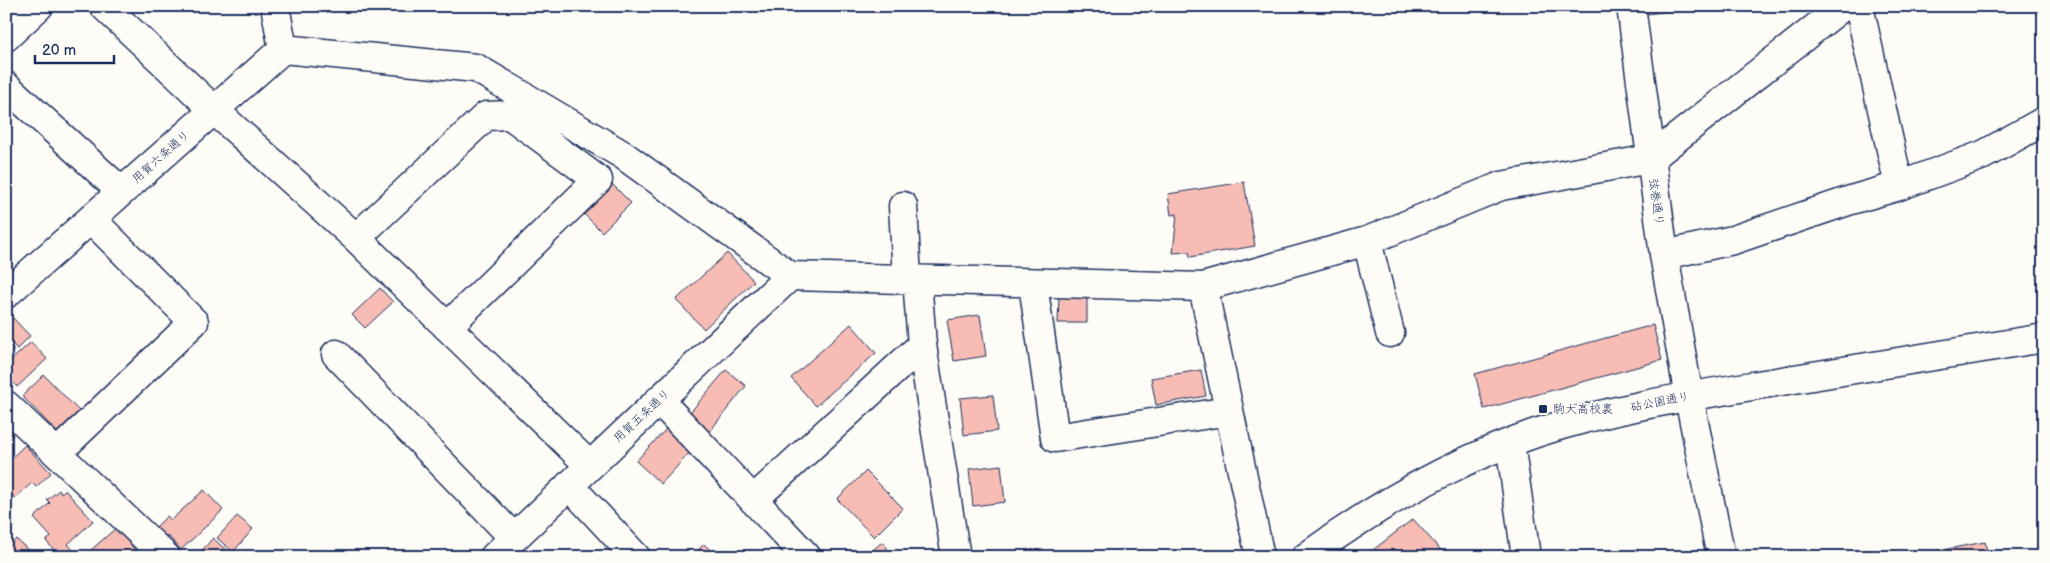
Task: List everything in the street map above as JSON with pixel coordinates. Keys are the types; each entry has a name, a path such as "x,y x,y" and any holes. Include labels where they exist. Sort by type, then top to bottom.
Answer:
{"street":[{"path":"6,37 39,6"},
{"path":"104,6 214,110 356,238 590,466"},
{"path":"276,6 283,49 476,68 623,155 790,276 1203,288 1367,241 1502,186 1650,159 1843,6"},
{"name":"弦巻通り","path":"1631,6 1664,255 1689,397 1721,557"},
{"path":"1859,6 1899,186"},
{"name":"用賀六条通り","path":"6,294 283,49"},
{"path":"6,86 121,192"},
{"path":"356,238 486,116 510,116 598,180 447,327"},
{"path":"1664,255 1733,240 1851,200 1899,186 1983,155 2044,121"},
{"path":"903,206 912,279 956,557"},
{"path":"58,452 194,322 91,219"},
{"path":"1367,241 1390,333"},
{"name":"用賀五条通り","path":"494,557 790,276"},
{"path":"1033,284 1055,438 1229,411"},
{"path":"1203,288 1260,557"},
{"name":"砧公園通り","path":"1306,557 1352,525 1414,488 1510,443 1583,419 1689,397 2044,338"},
{"path":"753,500 922,345"},
{"path":"336,354 514,538"},
{"path":"659,400 807,557"},
{"path":"6,404 166,557"},
{"path":"1510,443 1526,557"},
{"path":"569,485 636,557"}],"building":[{"path":"1639,6 1705,6 1640,15"},
{"path":"608,180 631,203 602,232 579,209"},
{"path":"1244,182 1255,246 1190,257 1189,252 1173,253 1177,214 1171,215 1168,194"},
{"path":"727,253 754,281 704,329 676,300"},
{"path":"380,288 393,302 365,328 352,315"},
{"path":"1059,295 1087,295 1087,323 1058,323"},
{"path":"980,315 986,356 954,361 947,320"},
{"path":"12,317 30,336 17,349 6,337 6,322"},
{"path":"851,324 876,353 816,406 791,378"},
{"path":"1653,325 1662,360 1484,409 1475,374"},
{"path":"6,342 14,350 6,358"},
{"path":"31,342 47,359 17,387 6,375 6,365"},
{"path":"726,370 746,386 709,432 688,415"},
{"path":"1201,370 1206,396 1156,405 1151,378"},
{"path":"44,375 79,411 57,432 22,396"},
{"path":"993,395 997,431 964,435 960,398"},
{"path":"668,427 693,449 661,484 636,461"},
{"path":"8,429 13,435 6,441 6,431"},
{"path":"25,445 51,473 36,487 32,483 15,498 6,490 6,463"},
{"path":"1001,465 1005,502 973,506 969,469"},
{"path":"866,471 903,508 874,537 837,499"},
{"path":"59,490 61,493 65,490 93,521 68,544 77,555 75,557 60,557 46,541 51,537 34,518 50,503 47,500"},
{"path":"204,490 223,510 181,550 167,535 164,537 155,528 167,516 171,520"},
{"path":"237,516 253,529 233,552 217,538"},
{"path":"1413,519 1447,557 1364,557"},
{"path":"116,528 141,557 83,557"},
{"path":"213,538 229,553 225,557 196,557"},
{"path":"16,539 36,557 6,557 6,550"},
{"path":"882,542 894,557 865,557"},
{"path":"1985,542 1988,557 1904,557"},
{"path":"704,544 717,557 691,557"}],"place":[{"name":"駒大高校裏","path":"1543,409"}]}
